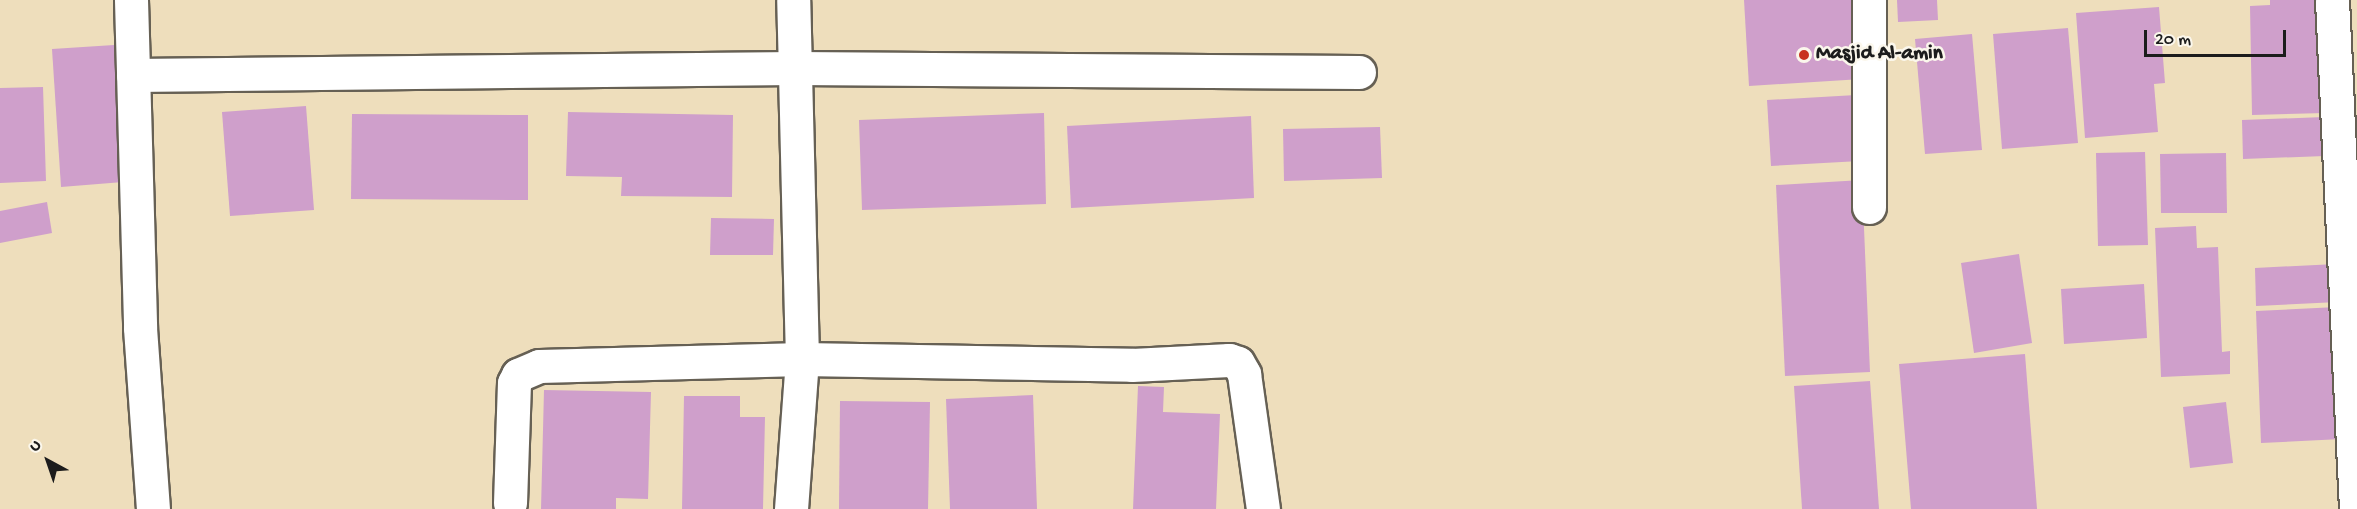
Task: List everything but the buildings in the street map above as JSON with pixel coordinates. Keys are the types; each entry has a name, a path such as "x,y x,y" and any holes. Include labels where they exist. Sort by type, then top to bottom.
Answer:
{"street":[{"path":"131,0 140,328 153,509"},
{"path":"791,509 802,358 793,0"},
{"path":"1869,0 1869,207"},
{"path":"2332,0 2356,509"},
{"path":"133,75 795,68 1359,72"},
{"path":"510,503 512,400 518,375 539,366 802,358 1132,365 1229,360 1238,363 1244,374 1263,509"}],"place":[{"name":"Masjid Al-amin","path":"1804,55"}]}
